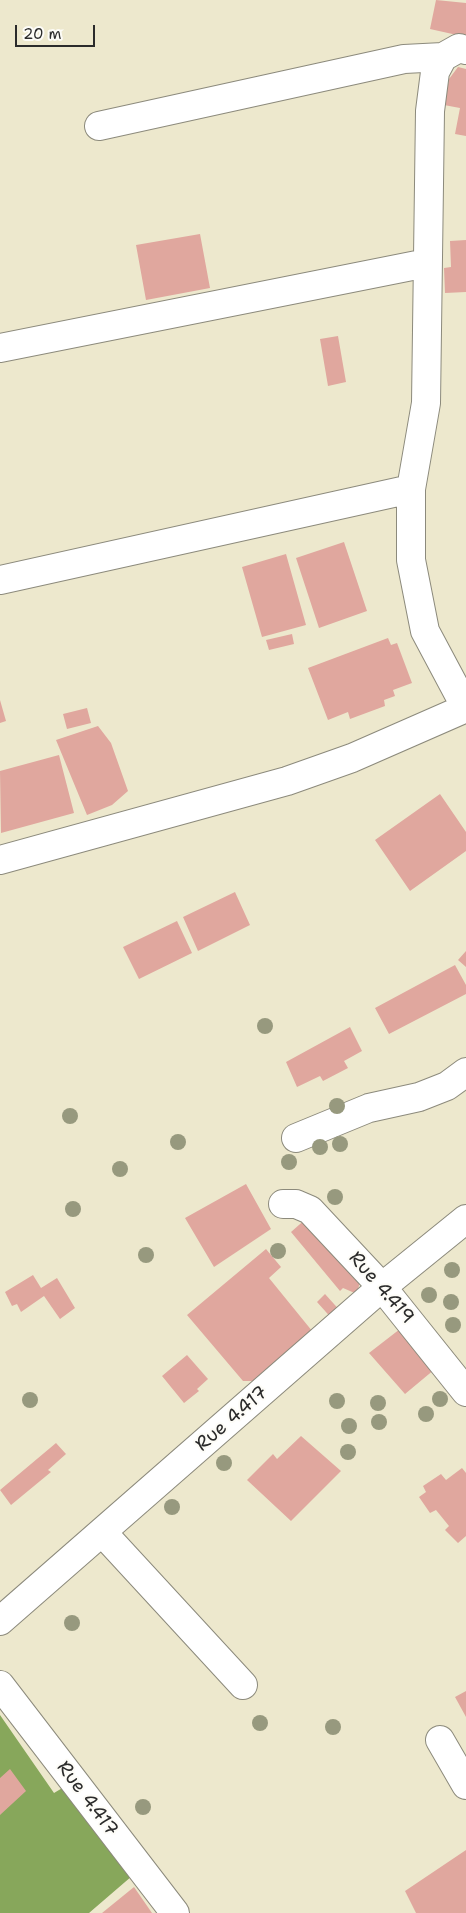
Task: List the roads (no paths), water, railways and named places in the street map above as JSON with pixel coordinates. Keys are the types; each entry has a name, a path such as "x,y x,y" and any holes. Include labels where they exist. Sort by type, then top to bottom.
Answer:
{"street":[{"path":"99,126 404,59 454,53"},
{"path":"0,860 287,781 352,758 466,708 425,631 411,560 411,489 426,403 430,111 435,72 454,53"},
{"path":"0,348 427,263"},
{"path":"0,580 411,489"},
{"path":"296,1138 370,1108 419,1096 447,1086 466,1072"},
{"name":"Rue 4.419","path":"282,1204 296,1204 310,1210 382,1287 466,1392"},
{"name":"Rue 4.417","path":"0,1622 382,1287 466,1219"},
{"path":"102,1532 243,1685"},
{"name":"Rue 4.417","path":"0,1685 175,1913"},
{"path":"440,1740 466,1785"}]}
